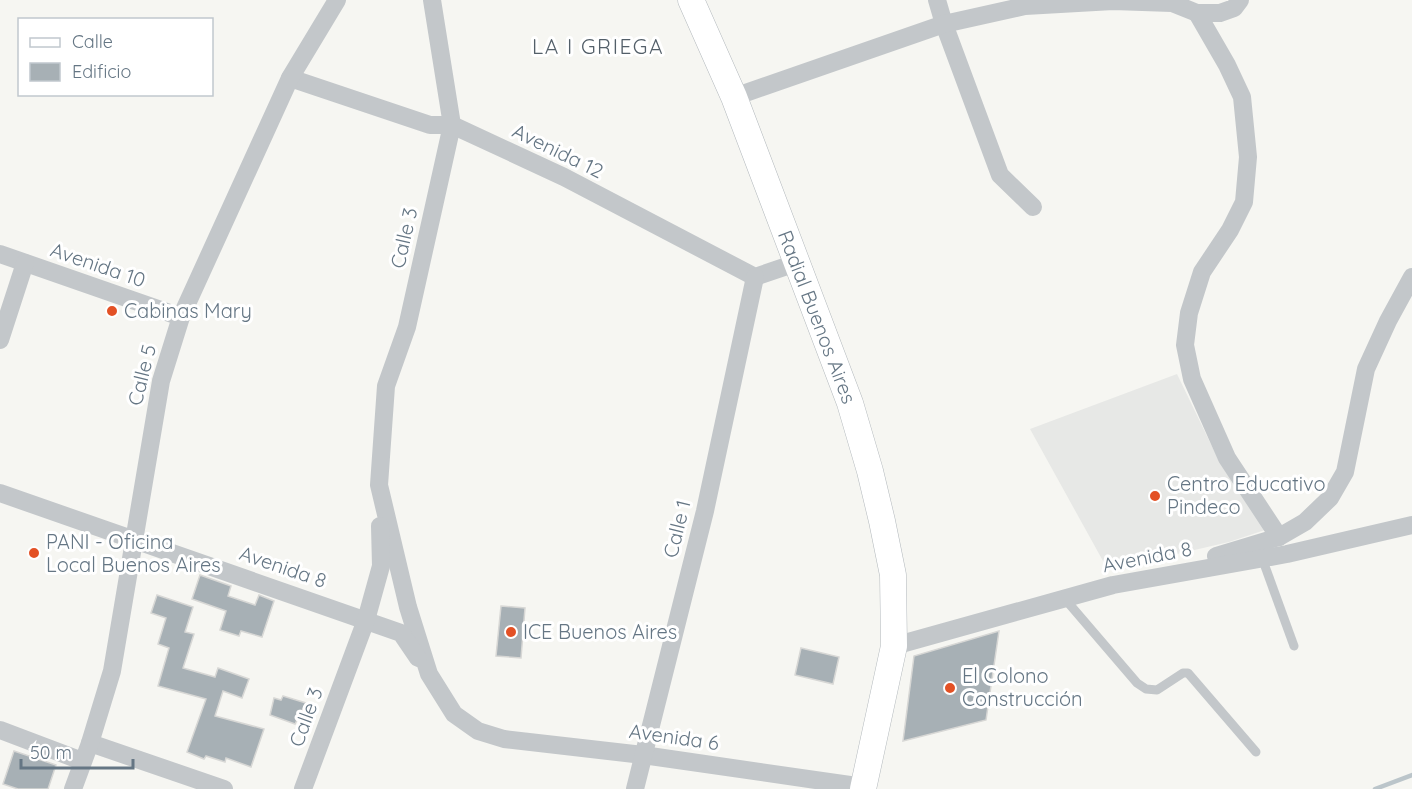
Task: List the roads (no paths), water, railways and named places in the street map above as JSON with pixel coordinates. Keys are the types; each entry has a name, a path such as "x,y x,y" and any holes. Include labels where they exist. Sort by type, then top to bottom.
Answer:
{"main road":[{"name":"Radial Buenos Aires","path":"691,0 734,97 850,403 870,471 893,574 894,646 864,788"}],"street":[{"name":"Calle 5","path":"73,789 112,671 161,381 181,317 290,78 337,0"},
{"name":"Calle 3","path":"303,789 366,620 381,566 379,485 386,386 407,327 452,125 432,0"},
{"path":"938,0 944,24 1000,175 1033,207"},
{"path":"734,97 944,24 1025,6 1113,0 1172,3 1197,13 1220,13 1234,8 1240,0"},
{"path":"1197,13 1227,65 1242,97 1248,157 1244,202 1230,230 1202,272 1189,313 1185,345 1192,379 1227,458 1279,537"},
{"name":"Avenida 12","path":"290,78 430,125 452,125 564,177 755,277"},
{"name":"Avenida 10","path":"0,254 181,317"},
{"path":"0,340 25,263"},
{"path":"755,277 796,263"},
{"name":"Calle 1","path":"635,789 705,511 755,277"},
{"path":"1113,585 1279,537 1305,522 1330,498 1345,472 1366,369 1412,277"},
{"name":"Calle 3","path":"379,485 408,608 429,674 454,714 478,731"},
{"name":"Avenida 8","path":"0,493 401,633 429,674"},
{"name":"Avenida 8","path":"894,646 1113,585 1287,554 1412,525"},
{"path":"0,730 82,761"},
{"name":"Avenida 6","path":"478,731 504,740 643,755 864,788"},
{"path":"90,743 224,789"}],"lane":[{"path":"1262,558 1294,646"},
{"path":"1065,599 1137,683 1146,688 1158,690 1183,672 1188,673 1256,752"}],"waterway":[{"path":"1375,789 1412,775"}],"place":[{"name":"Cabinas Mary","path":"112,311"},
{"name":"Centro Educativo Pindeco","path":"1155,496"},
{"name":"PANI - Oficina Local Buenos Aires","path":"34,553"},
{"name":"ICE Buenos Aires","path":"511,632"},
{"name":"El Colono Construcción","path":"950,688"}],"district":[{"name":"LA I GRIEGA","path":"598,47"}]}
